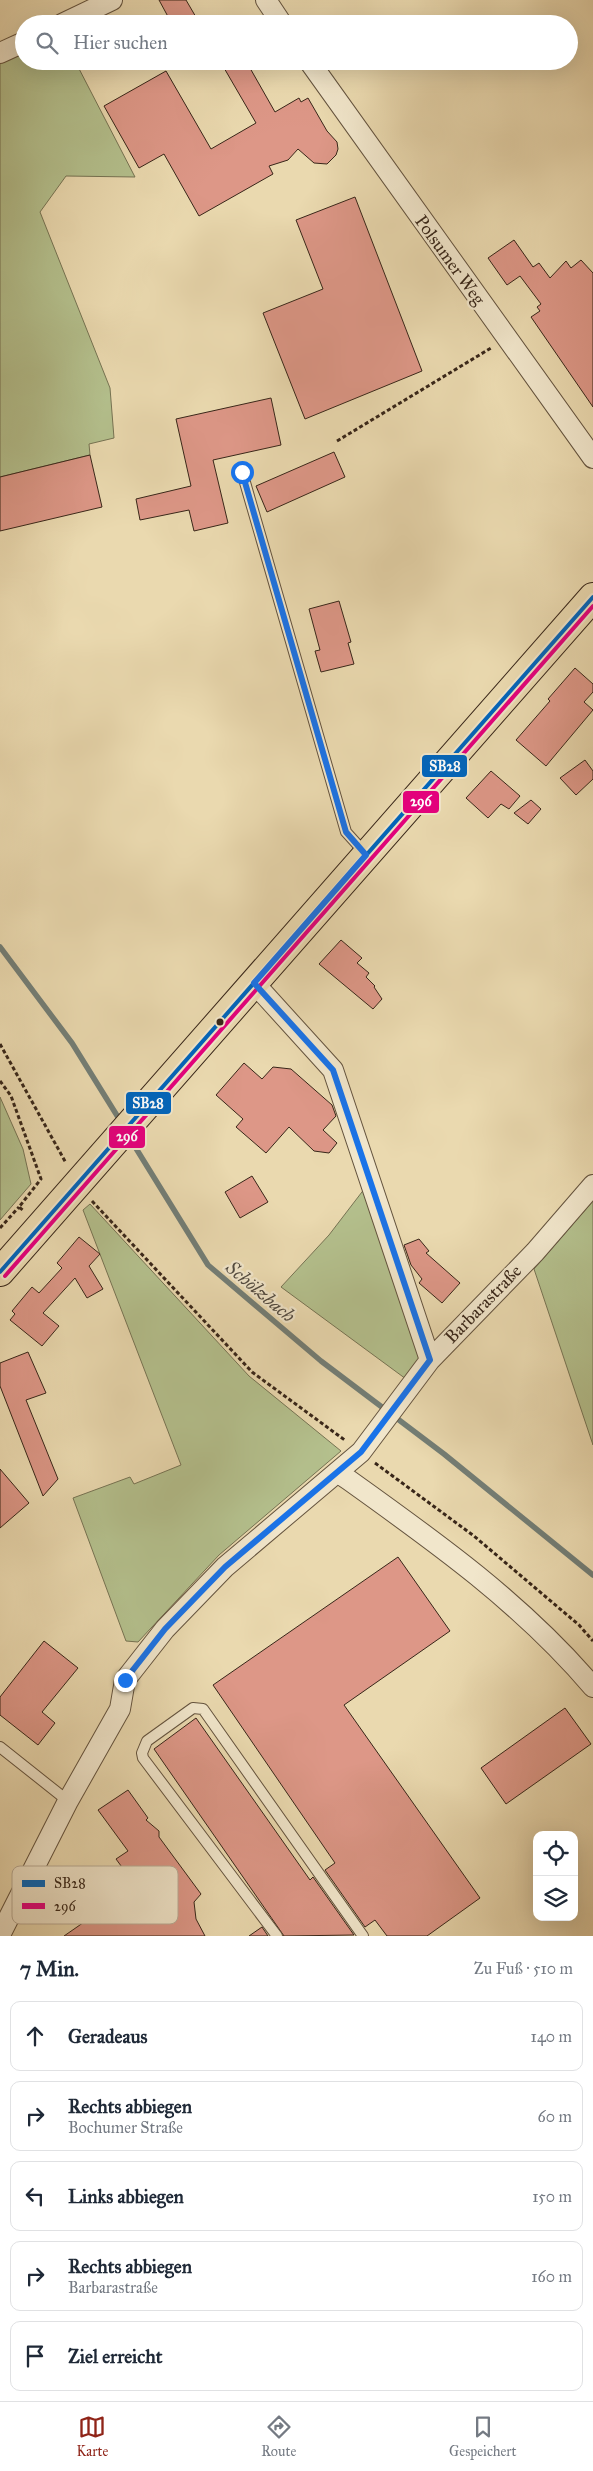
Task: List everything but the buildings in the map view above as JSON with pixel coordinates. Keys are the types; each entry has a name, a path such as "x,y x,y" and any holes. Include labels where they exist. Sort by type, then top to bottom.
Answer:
{"main road":[{"path":"0,1272 42,1224 85,1184 146,1108 254,983 593,597"}],"street":[{"path":"81,15 112,0"},
{"path":"266,0 276,15"},
{"path":"0,54 15,46"},
{"name":"Polsumer Weg","path":"315,70 506,339 593,458"},
{"path":"254,983 333,1070 430,1360"},
{"name":"Barbarastraße","path":"35,1866 68,1801 120,1709 125,1680 165,1629 225,1567 339,1473 361,1452 410,1384 430,1360 534,1252 593,1185"},
{"path":"339,1473 467,1565 518,1609 566,1655 593,1687"},
{"name":"Barbarastraße","path":"0,1935 12,1911"}],"lane":[{"path":"242,472 346,832 366,855"},
{"path":"277,1936 143,1758 142,1753 147,1741 193,1708 204,1709 363,1936"},
{"path":"0,1747 68,1801"}],"path":[{"path":"337,441 506,339"},
{"path":"0,1044 85,1184 252,1372 474,1536 579,1625 593,1641"},
{"path":"0,1081 11,1096 41,1179 0,1228"},
{"path":"19,1207 42,1224"}],"green space":[{"path":"15,56 15,70 80,70 135,177 66,176 40,212 110,388 114,438 89,444 90,455 0,477 0,63"},
{"path":"0,1097 23,1149 31,1184 0,1220"},
{"path":"365,1188 422,1356 406,1379 281,1287 329,1235"},
{"path":"593,1201 593,1445 534,1269"},
{"path":"90,1204 249,1376 341,1451 219,1555 138,1642 126,1641 73,1498 130,1477 134,1484 181,1465 83,1210"}],"waterway":[{"name":"Schölzbach","path":"0,947 72,1043 121,1122"},
{"name":"Schölzbach","path":"129,1137 208,1265 321,1361 444,1454 593,1575"}],"transit line":[{"name":"SB28","path":"0,1272 593,597"},
{"name":"296","path":"5,1276 593,606"}],"route":[{"path":"125,1680 165,1629 225,1567 339,1473 361,1452 410,1384 430,1360 333,1070 254,983 366,855 346,832 242,472"}]}
